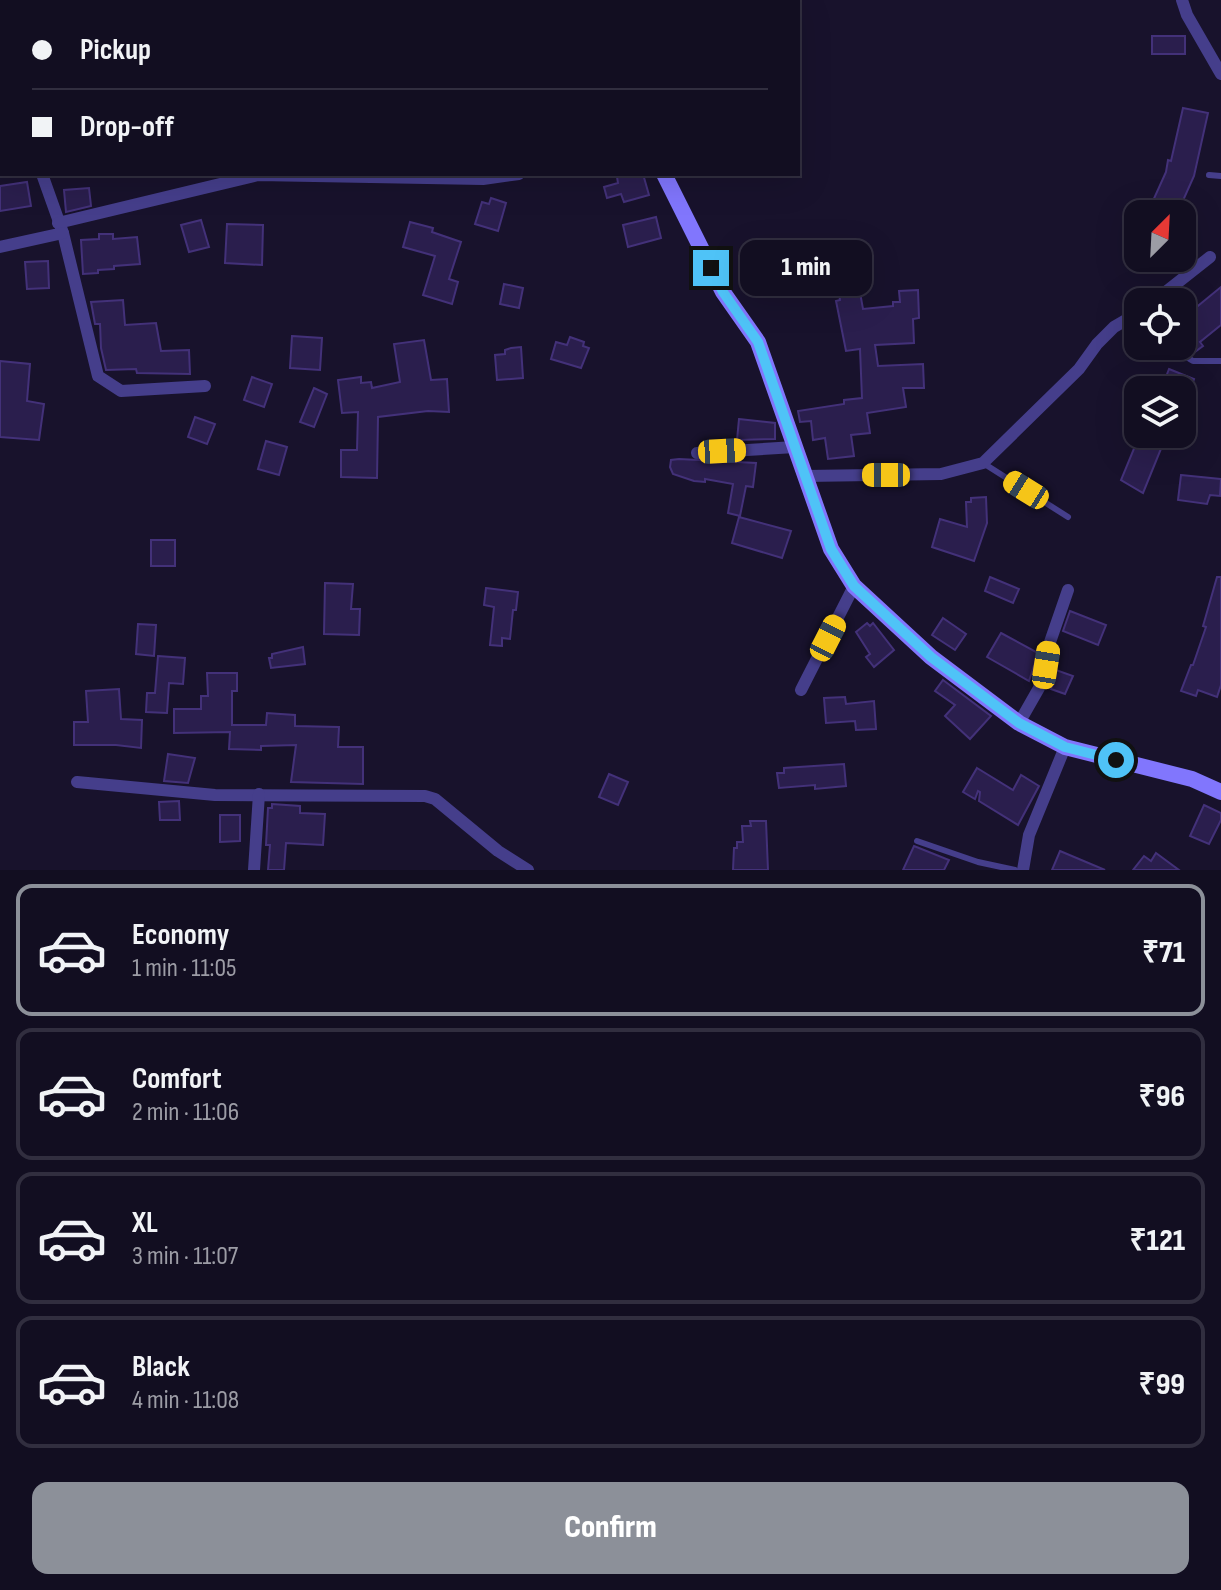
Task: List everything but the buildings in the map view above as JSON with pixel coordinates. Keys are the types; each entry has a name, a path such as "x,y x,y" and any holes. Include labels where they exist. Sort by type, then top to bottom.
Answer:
{"main road":[{"path":"665,176 723,292 758,342 831,549 854,586 931,657 1019,723 1065,747 1192,779 1221,792"}],"street":[{"path":"1182,0 1187,15 1221,74"},
{"path":"43,176 60,228 98,376 121,391 205,386"},
{"path":"0,247 254,176"},
{"path":"422,176 483,179 505,176"},
{"path":"1171,288 1210,257"},
{"path":"805,476 941,474 983,463 1079,369 1105,335 1124,321"},
{"path":"697,453 795,447"},
{"path":"801,690 854,586"},
{"path":"1019,723 1039,688 1049,645 1068,590"},
{"path":"1023,870 1029,835 1065,747"},
{"path":"77,782 215,795 425,796 435,799 498,851 528,870"},
{"path":"254,870 259,794"}],"lane":[{"path":"1209,175 1221,176"},
{"path":"1191,360 1221,361"},
{"path":"983,463 1068,517"},
{"path":"917,841 978,862 1015,870"}],"route":[{"path":"711,268 723,292 758,342 831,549 854,586 931,657 1019,723 1065,747 1116,760"}]}
